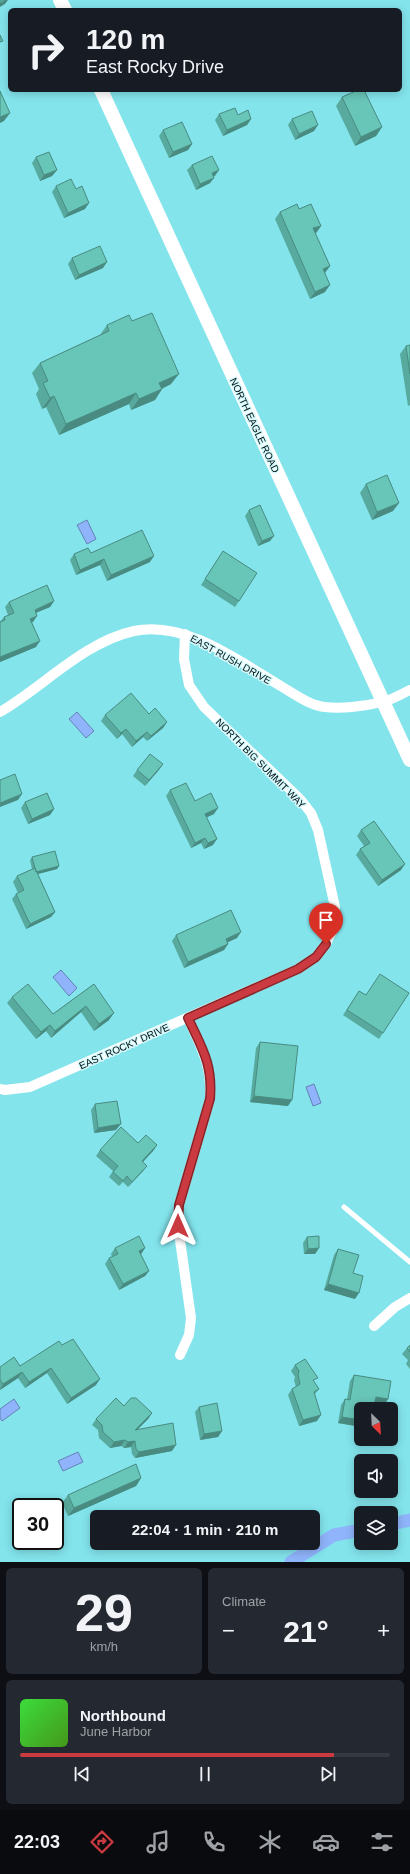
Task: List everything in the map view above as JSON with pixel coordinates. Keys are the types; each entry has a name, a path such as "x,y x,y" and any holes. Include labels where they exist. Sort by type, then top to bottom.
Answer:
{"main road":[{"name":"NORTH EAGLE ROAD","path":"102,92 410,760"}],"street":[{"name":"EAST RUSH DRIVE","path":"0,712 90,650 112,638 136,631 161,630 185,634 209,645 304,700 324,707 346,707 383,702 410,690"},
{"name":"NORTH BIG SUMMIT WAY","path":"185,634 184,659 189,685 204,707 300,799 311,813 318,830 335,907 333,929 326,944"},
{"name":"EAST ROCKY DRIVE","path":"0,1088 5,1090 30,1087 188,1018 298,969 316,957 326,944"},
{"path":"180,1355 189,1335 191,1318 178,1226 178,1210 210,1099 211,1081 208,1063 188,1018"},
{"path":"374,1326 395,1307 410,1298"}],"lane":[{"path":"344,1208 410,1262"}],"water":[{"path":"87,520 96,539 87,544 77,525"},
{"path":"77,712 94,731 86,738 69,719"},
{"path":"61,970 77,988 69,996 53,977"},
{"path":"314,1084 321,1103 313,1106 306,1087"},
{"path":"14,1399 20,1408 2,1421 0,1418 0,1409"},
{"path":"78,1452 83,1462 63,1471 58,1461"}],"building":[{"path":"0,35 3,41 0,42"},
{"path":"0,91 10,113 0,117"},
{"path":"353,92 365,92 382,127 361,137 342,97"},
{"path":"235,108 238,115 248,110 251,119 227,130 219,114"},
{"path":"312,111 318,125 299,134 292,119"},
{"path":"182,122 192,144 173,152 163,130"},
{"path":"49,152 57,170 44,175 36,157"},
{"path":"212,156 219,170 212,173 214,178 200,184 192,165"},
{"path":"71,179 76,189 82,186 89,203 68,213 56,186"},
{"path":"297,204 299,209 311,204 321,226 313,228 330,266 323,269 330,285 315,292 280,212"},
{"path":"100,246 107,262 79,275 72,258"},
{"path":"152,313 179,374 159,383 162,389 139,399 136,393 66,424 54,396 50,398 43,383 48,381 40,363 109,331 107,325 129,315 132,321"},
{"path":"410,345 410,374 406,346"},
{"path":"387,475 399,503 377,512 366,484"},
{"path":"260,505 274,536 262,541 249,510"},
{"path":"142,530 154,556 111,575 104,559 80,570 74,554 88,548 91,553"},
{"path":"223,551 257,573 239,601 205,579"},
{"path":"47,585 54,601 35,610 37,616 30,619 40,641 0,657 0,622 5,620 4,617 14,613 9,602"},
{"path":"131,693 149,714 155,708 167,722 151,736 147,732 136,741 126,729 121,733 105,715"},
{"path":"150,754 163,764 149,780 137,770"},
{"path":"15,774 22,794 0,803 0,780"},
{"path":"186,783 195,801 211,793 218,808 205,814 217,839 208,843 205,838 195,843 170,790"},
{"path":"47,793 54,809 32,819 25,802"},
{"path":"374,821 405,864 382,880 360,849 370,843 361,830"},
{"path":"55,851 59,866 36,872 32,857"},
{"path":"35,868 55,912 30,924 16,894 24,890 17,876"},
{"path":"231,910 241,932 226,939 228,944 188,962 176,935"},
{"path":"380,974 409,993 383,1033 347,1010 359,991 366,995"},
{"path":"28,984 53,1014 94,984 114,1013 99,1024 86,1006 55,1031 50,1025 41,1032 12,997"},
{"path":"260,1042 298,1046 292,1100 254,1096"},
{"path":"117,1101 121,1124 98,1128 95,1104"},
{"path":"121,1127 138,1143 146,1135 157,1145 142,1161 147,1166 132,1182 127,1176 123,1181 113,1172 118,1166 100,1150"},
{"path":"139,1236 145,1248 139,1251 149,1271 123,1284 109,1258 118,1254 115,1248"},
{"path":"319,1236 319,1248 308,1249 307,1237"},
{"path":"338,1249 359,1255 353,1273 363,1276 359,1293 328,1284"},
{"path":"73,1339 100,1379 71,1398 51,1368 29,1382 22,1372 3,1384 0,1380 0,1367 14,1357 20,1366 59,1341 62,1345"},
{"path":"410,1345 410,1352 407,1348"},
{"path":"305,1359 318,1378 313,1380 319,1389 314,1392 321,1415 303,1420 292,1389 300,1384 298,1375 299,1371 295,1365"},
{"path":"354,1375 391,1381 388,1399 376,1397 375,1402 354,1402 354,1419 342,1417 345,1399 350,1400"},
{"path":"116,1398 124,1406 131,1398 136,1398 152,1413 135,1430 173,1423 176,1445 139,1452 136,1449 135,1441 128,1442 125,1440 114,1442 103,1432 102,1425 96,1419"},
{"path":"217,1403 222,1431 204,1434 199,1407"},
{"path":"136,1464 141,1478 74,1508 68,1495"}],"waterway":[{"path":"398,1523 410,1520"},
{"path":"291,1562 334,1535 354,1531"}],"route":[{"path":"178,1226 179,1205 210,1099 211,1081 208,1063 188,1018 298,969 316,957 326,944"}]}
